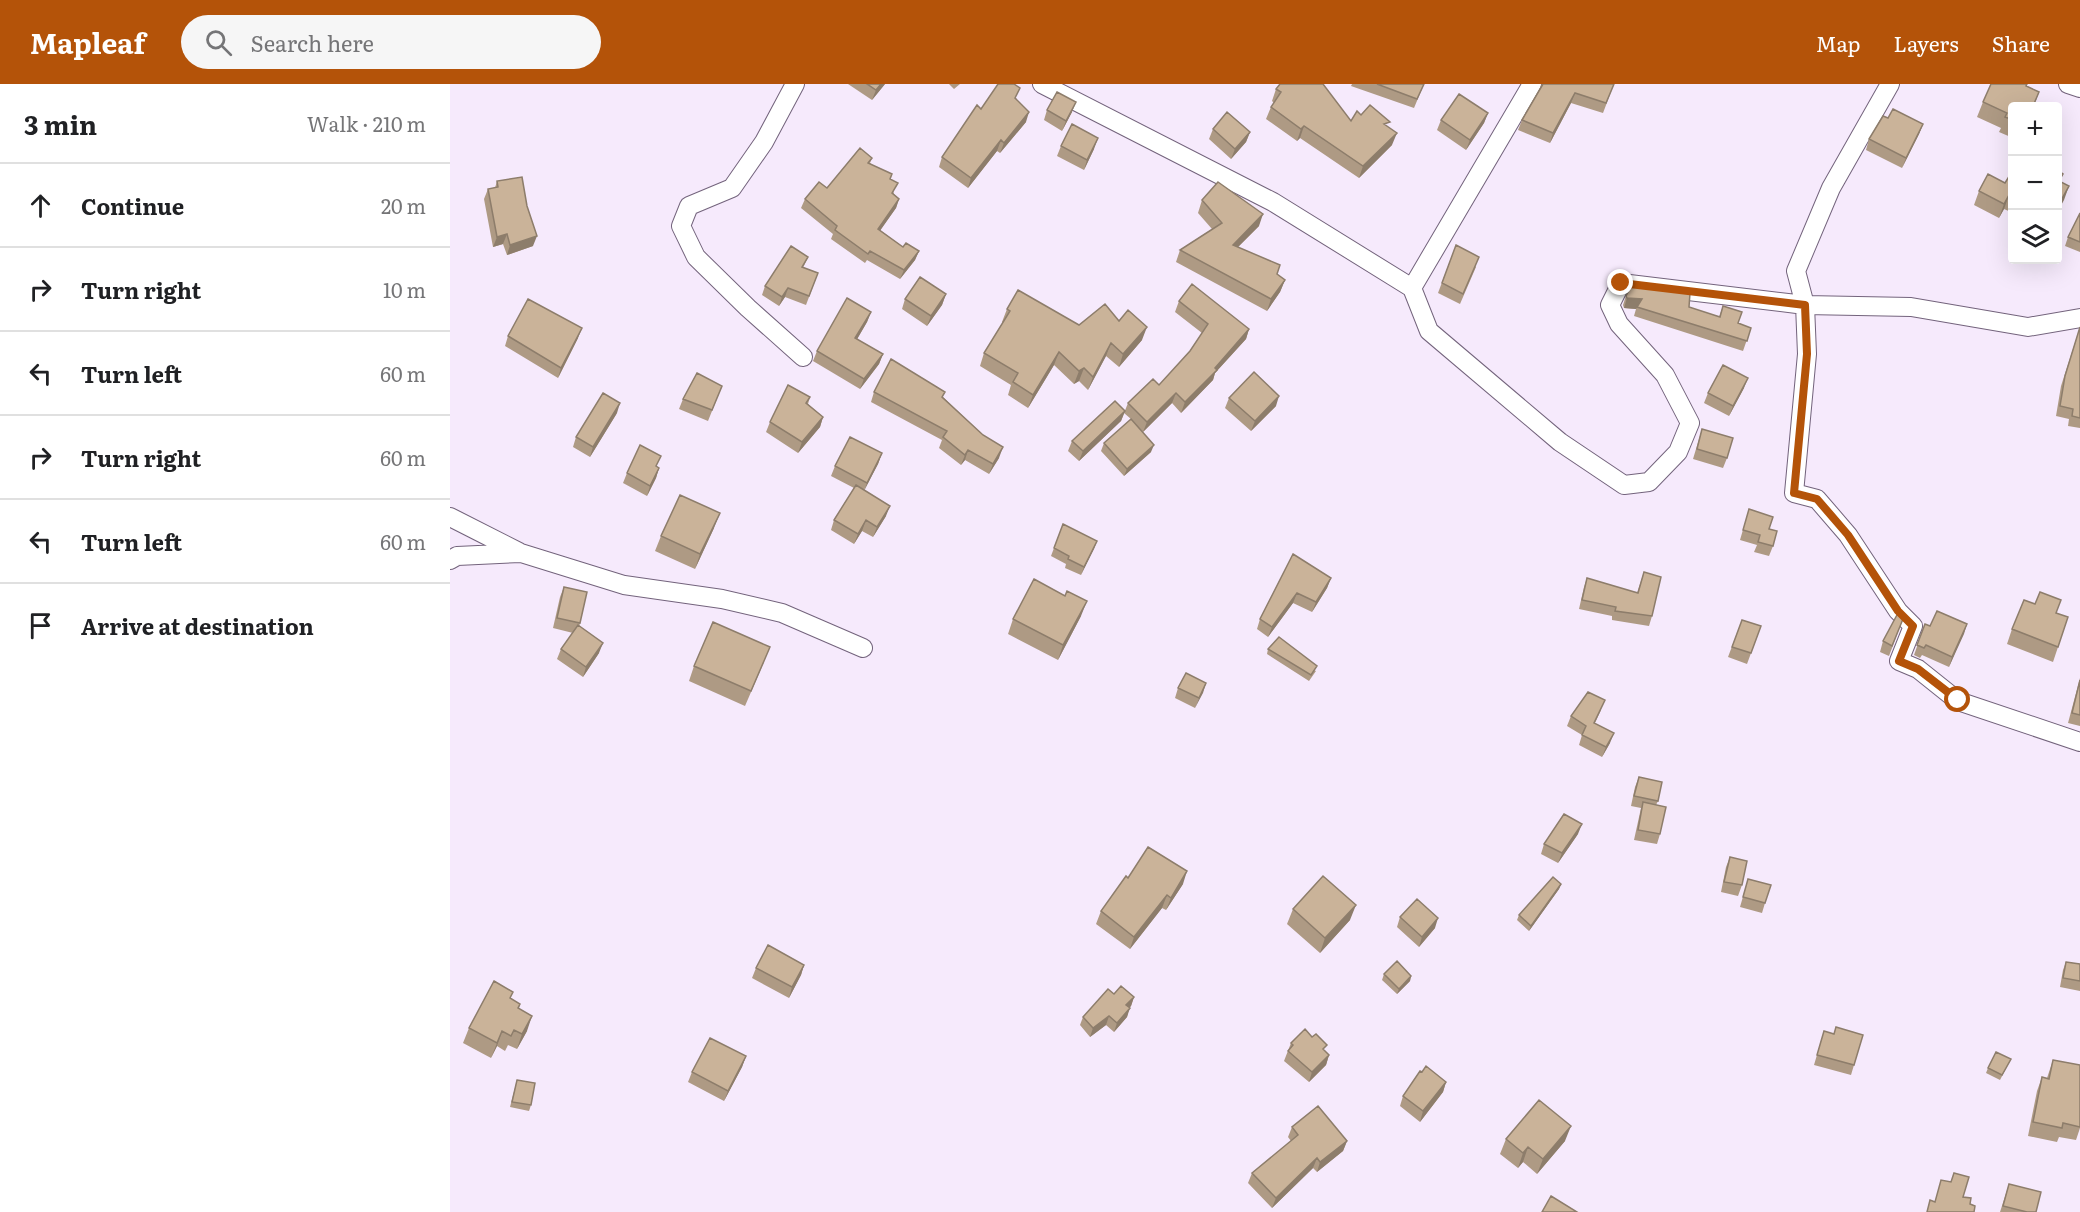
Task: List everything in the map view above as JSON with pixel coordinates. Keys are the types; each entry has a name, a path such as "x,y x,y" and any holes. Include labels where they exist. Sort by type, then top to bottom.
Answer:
{"street":[{"path":"795,84 764,142 732,188 689,206 681,226 696,257 803,357"},
{"path":"1042,84 1273,202 1412,288 1429,332 1560,441 1624,485 1649,482 1678,452 1690,423 1665,375 1619,324 1610,305 1621,283 1805,305 1911,307 2028,327 2080,318"},
{"path":"1412,288 1532,84"},
{"path":"1890,84 1831,188 1796,272 1805,305 1807,354 1794,493 1817,499 1848,535 1898,611 1913,626 1899,661 1918,669 1958,700 2080,742"},
{"path":"2068,84 2080,88"},
{"path":"450,517 521,553 624,585 722,599 782,613 863,648"},
{"path":"450,560 457,556 521,553"}],"building":[{"path":"867,84 881,84 876,90"},
{"path":"998,84 1014,84 1020,88 1015,98 1029,112 1004,143 1001,140 971,178 942,157 977,105 981,109"},
{"path":"1280,84 1323,84 1351,121 1357,111 1361,115 1370,105 1390,122 1384,124 1397,133 1363,166 1304,126 1301,129 1271,107 1281,92 1276,89"},
{"path":"1377,84 1424,84 1417,99"},
{"path":"1543,84 1614,84 1606,103 1575,93 1553,133 1522,120"},
{"path":"1991,84 2027,84 2026,86 2039,92 2035,102 2008,102 2008,118 2005,117 2007,113 1983,102"},
{"path":"1057,92 1076,102 1066,121 1047,110"},
{"path":"1459,94 1488,113 1470,140 1441,120"},
{"path":"1893,109 1923,124 1906,158 1869,139 1883,116 1888,118"},
{"path":"1227,112 1250,132 1235,149 1213,129"},
{"path":"1072,124 1098,138 1087,160 1061,146"},
{"path":"860,148 872,158 868,163 892,174 890,179 898,183 892,193 899,199 878,229 903,247 906,243 919,251 904,270 870,251 868,254 835,230 837,226 805,199 819,182 827,188"},
{"path":"1988,174 2005,183 2008,178 2008,197 2004,204 1979,191"},
{"path":"522,177 527,206 537,236 510,245 507,234 497,237 488,189 498,187 497,181"},
{"path":"1218,182 1263,214 1233,245 1280,265 1277,274 1285,280 1271,299 1180,250 1222,223 1202,200"},
{"path":"2062,182 2069,186 2062,198"},
{"path":"2080,213 2080,242 2068,237"},
{"path":"1456,245 1479,257 1463,294 1442,283"},
{"path":"791,246 808,257 802,267 818,273 809,296 788,288 782,297 765,286"},
{"path":"920,277 946,294 931,316 905,299"},
{"path":"1192,284 1249,329 1215,368 1217,370 1185,402 1176,393 1147,422 1128,403 1153,379 1159,385 1190,351 1208,324 1179,301"},
{"path":"1631,286 1690,293 1689,307 1720,317 1723,306 1742,312 1738,323 1751,328 1747,341 1637,307 1642,299 1626,296"},
{"path":"1018,290 1079,325 1105,304 1119,321 1128,310 1147,327 1123,354 1111,343 1093,377 1084,368 1079,371 1059,352 1033,395 1013,382 1018,373 984,353 1010,311 1007,309"},
{"path":"847,298 871,312 855,338 883,354 864,379 817,351"},
{"path":"528,299 582,328 561,368 508,336"},
{"path":"2080,327 2080,418 2072,416 2073,409 2060,406 2065,376"},
{"path":"891,359 945,392 942,397 983,435 1003,447 993,464 968,450 965,455 943,437 947,431 874,392"},
{"path":"1723,365 1748,378 1733,406 1708,393"},
{"path":"1254,372 1279,396 1255,421 1229,398"},
{"path":"697,373 722,386 712,410 683,399"},
{"path":"788,385 810,397 806,403 823,417 802,442 770,422"},
{"path":"603,393 620,403 593,447 576,437"},
{"path":"1115,401 1125,411 1083,451 1072,441"},
{"path":"1131,419 1154,445 1127,469 1104,443"},
{"path":"1702,429 1733,438 1727,458 1697,449"},
{"path":"850,437 882,453 867,483 835,466"},
{"path":"640,445 661,456 656,466 659,468 650,486 627,473"},
{"path":"856,485 890,506 877,527 866,520 858,534 834,520"},
{"path":"680,495 720,513 700,554 661,536"},
{"path":"1749,509 1773,517 1769,529 1777,531 1773,546 1758,542 1760,535 1743,530"},
{"path":"1063,524 1097,541 1084,567 1068,559 1069,556 1054,548"},
{"path":"1293,554 1331,578 1316,602 1297,593 1272,627 1260,619"},
{"path":"1644,572 1661,577 1652,616 1615,611 1616,607 1582,600 1587,578 1638,593"},
{"path":"1034,579 1065,596 1067,591 1087,601 1063,645 1013,619"},
{"path":"564,587 587,592 580,623 557,618"},
{"path":"2040,592 2061,600 2056,613 2068,617 2058,647 2012,629 2024,600 2035,604"},
{"path":"1937,611 1967,624 1952,657 1926,645 1924,648 1917,645 1925,624 1930,626"},
{"path":"1898,613 1903,619 1892,646 1883,641"},
{"path":"1742,620 1761,626 1751,653 1732,647"},
{"path":"713,622 770,647 751,691 694,666"},
{"path":"578,625 603,643 586,667 561,649"},
{"path":"1279,637 1317,666 1311,675 1268,649"},
{"path":"1186,673 1206,683 1199,698 1178,688"},
{"path":"2080,680 2080,715 2072,713"},
{"path":"1588,692 1605,700 1594,723 1614,733 1606,747 1582,735 1586,726 1571,716"},
{"path":"1639,777 1662,782 1658,801 1634,796"},
{"path":"1643,802 1666,807 1660,834 1638,830"},
{"path":"1564,814 1582,824 1562,853 1544,844"},
{"path":"1148,847 1187,871 1171,898 1167,895 1134,937 1101,911 1126,876 1128,878"},
{"path":"1730,857 1747,861 1742,885 1724,882"},
{"path":"1323,876 1356,905 1325,938 1293,909"},
{"path":"1553,877 1561,884 1531,926 1519,915"},
{"path":"1748,879 1771,885 1765,903 1743,897"},
{"path":"1417,899 1438,918 1422,937 1400,917"},
{"path":"768,945 804,965 792,987 756,968"},
{"path":"1397,961 1411,976 1399,989 1384,974"},
{"path":"2066,962 2080,964 2080,981 2063,978"},
{"path":"494,981 513,992 510,998 520,1004 518,1008 532,1016 522,1034 514,1030 511,1036 502,1031 497,1043 469,1028"},
{"path":"1121,986 1134,997 1126,1005 1130,1008 1117,1023 1109,1016 1093,1028 1083,1017 1108,989 1114,994"},
{"path":"1836,1027 1863,1035 1854,1065 1817,1055 1824,1031 1834,1034"},
{"path":"1305,1029 1312,1037 1316,1034 1327,1045 1323,1049 1329,1055 1312,1072 1288,1051 1293,1045 1291,1043"},
{"path":"710,1038 746,1056 728,1091 692,1072"},
{"path":"1996,1052 2011,1059 2002,1075 1988,1068"},
{"path":"2053,1060 2080,1065 2080,1127 2063,1123 2062,1128 2033,1122 2042,1077 2049,1079"},
{"path":"1426,1066 1446,1082 1423,1111 1403,1096"},
{"path":"517,1080 535,1083 531,1105 512,1102"},
{"path":"1539,1100 1571,1126 1543,1159 1528,1147 1523,1153 1506,1139"},
{"path":"1318,1106 1347,1141 1320,1162 1317,1158 1276,1198 1252,1173 1298,1135 1292,1127"},
{"path":"1954,1173 1969,1177 1963,1197 1971,1198 1970,1204 1975,1206 1974,1212 1927,1212 1930,1200 1935,1202 1941,1180 1951,1182"},
{"path":"2009,1184 2041,1192 2036,1212 2003,1206"},
{"path":"1551,1196 1577,1212 1542,1212"}],"route":[{"path":"1621,283 1805,305 1807,354 1794,493 1817,499 1848,535 1874,571 1881,588 1898,611 1913,626 1899,661 1918,669 1958,700"}]}
